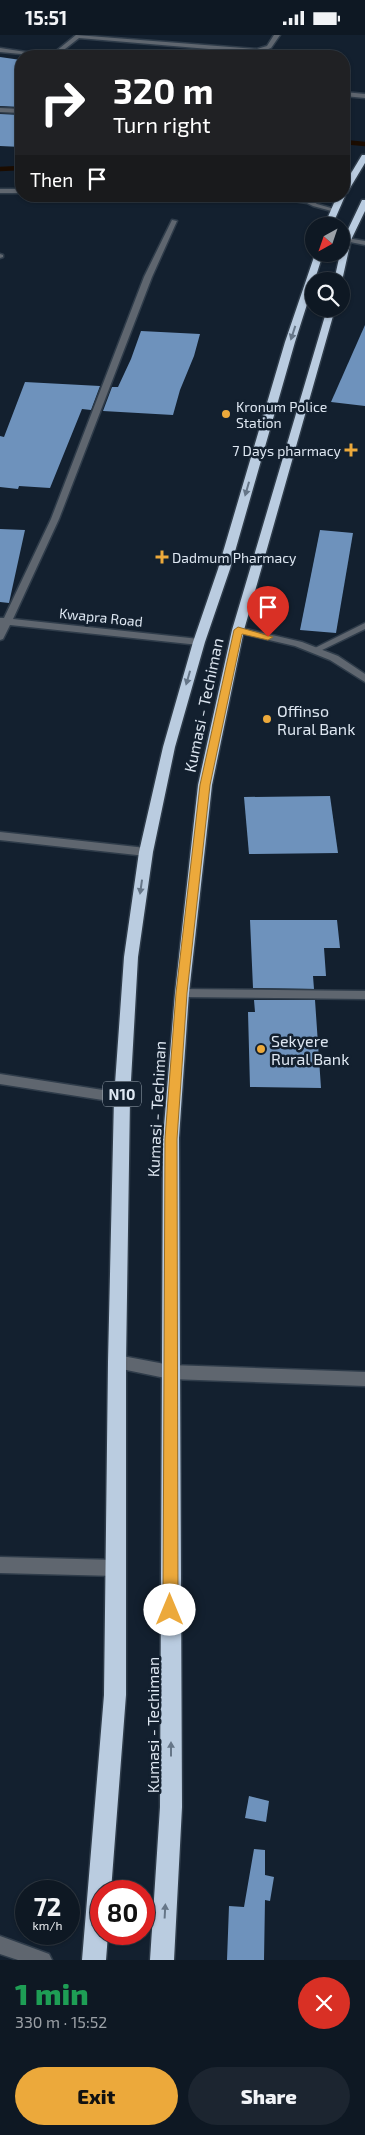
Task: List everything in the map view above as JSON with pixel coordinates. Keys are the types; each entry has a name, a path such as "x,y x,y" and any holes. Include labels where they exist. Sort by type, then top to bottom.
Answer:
{"highway":[{"path":"350,180 365,157"},
{"path":"332,217 339,202"},
{"path":"350,234 365,203"},
{"name":"N10","path":"94,1960 115,1695 117,1362 122,1098 131,957 146,852 169,747 199,642 224,569 290,342 316,263"},
{"name":"Kumasi - Techiman","path":"162,1960 171,1807 171,1139 182,993 205,785 238,630 324,341 329,317"}],"street":[{"path":"60,50 78,35 246,50"},
{"path":"260,50 269,47 277,35"},
{"path":"0,50 15,52"},
{"path":"350,95 365,96"},
{"path":"0,110 15,111"},
{"path":"0,191 15,191"},
{"path":"0,637 4,621 56,519 148,277 174,221"},
{"path":"350,240 365,243"},
{"name":"Kwapra Road","path":"4,621 199,642"},
{"path":"238,630 298,644 315,650 334,658 365,679"},
{"path":"0,836 146,852"},
{"path":"182,993 365,995"},
{"path":"0,1079 122,1098"},
{"path":"117,1362 170,1372 365,1379"},
{"path":"0,1565 116,1568"}],"lane":[{"path":"350,174 354,173"},
{"path":"312,202 335,210"},
{"path":"315,650 365,626"},
{"path":"0,1945 43,1960"}],"building":[{"path":"0,57 15,59 15,107 0,106"},
{"path":"0,114 15,115 15,147 0,146"},
{"path":"365,325 365,406 331,402"},
{"path":"141,331 200,334 173,415 103,411 112,387 118,387"},
{"path":"25,382 100,386 91,410 82,409 50,488 19,486 18,489 0,487 0,436 4,437"},
{"path":"0,529 25,530 9,603 0,602"},
{"path":"320,530 353,533 336,633 300,630"},
{"path":"330,796 338,853 249,854 244,797"},
{"path":"250,920 337,920 340,948 324,948 326,976 313,976 314,989 253,988"},
{"path":"254,1000 315,1000 321,1088 250,1087 248,1012 255,1012"},
{"path":"249,1796 269,1801 266,1822 245,1818"},
{"path":"254,1849 265,1850 265,1875 274,1877 270,1901 265,1900 264,1960 227,1960 229,1906 244,1907"}],"waterway":[{"path":"350,143 365,144"},
{"path":"0,169 15,168"}],"place":[{"name":"Kronum Police Station","path":"226,414"},
{"name":"7 Days pharmacy","path":"351,450"},
{"name":"Dadmum Pharmacy","path":"162,557"},
{"name":"Offinso Rural Bank","path":"267,719"},
{"name":"Sekyere Rural Bank","path":"261,1049"}],"route":[{"path":"170,1610 171,1139 182,993 205,785 238,630 268,637"}]}
